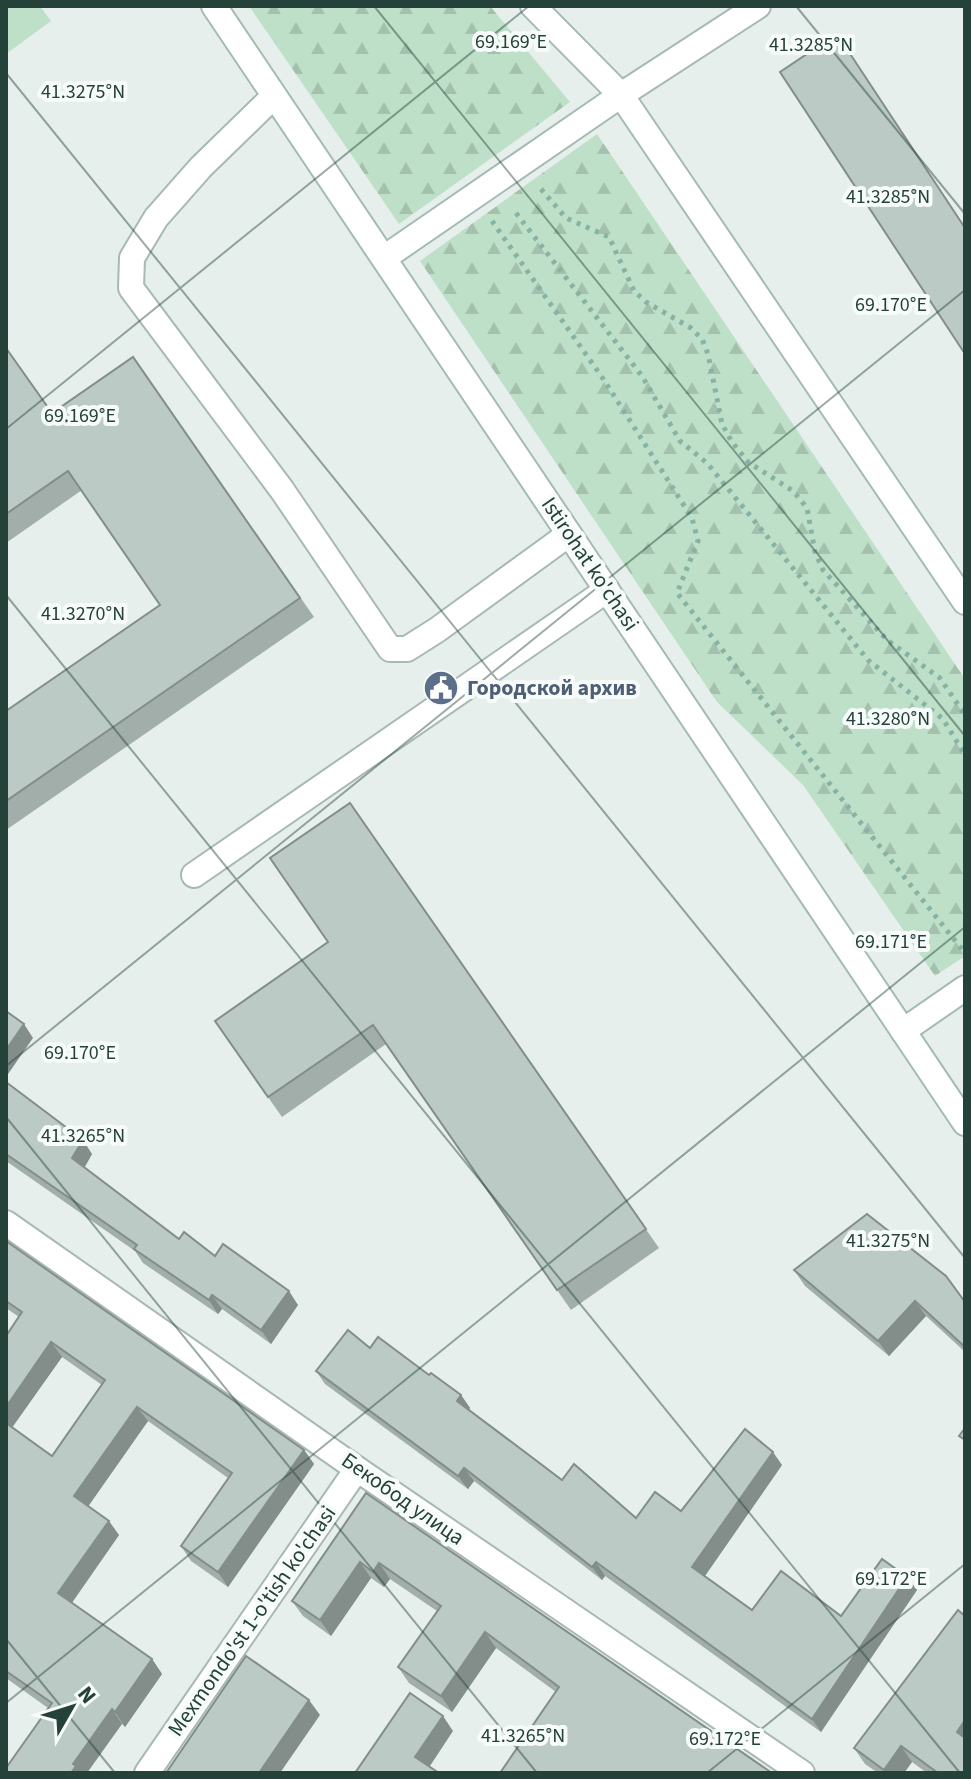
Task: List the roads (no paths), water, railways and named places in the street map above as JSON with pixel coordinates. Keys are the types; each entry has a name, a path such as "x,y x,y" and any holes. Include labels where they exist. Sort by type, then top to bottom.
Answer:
{"main road":[{"name":"Istirohat ko'chasi","path":"214,6 965,1123"},
{"path":"533,6 621,95 965,602"},
{"path":"384,258 621,95 758,6"},
{"path":"274,96 201,167 156,218 132,258 131,288 282,490 390,649 407,649 437,630 569,534"},
{"path":"194,875 607,590"},
{"path":"903,1031 965,988"},
{"name":"Бекобод улица","path":"6,1223 357,1469 802,1773"},
{"name":"Mexmondo'st 1-o'tish ko'chasi","path":"147,1773 357,1469"}],"place":[{"name":"Городской архив","path":"441,688"}]}
